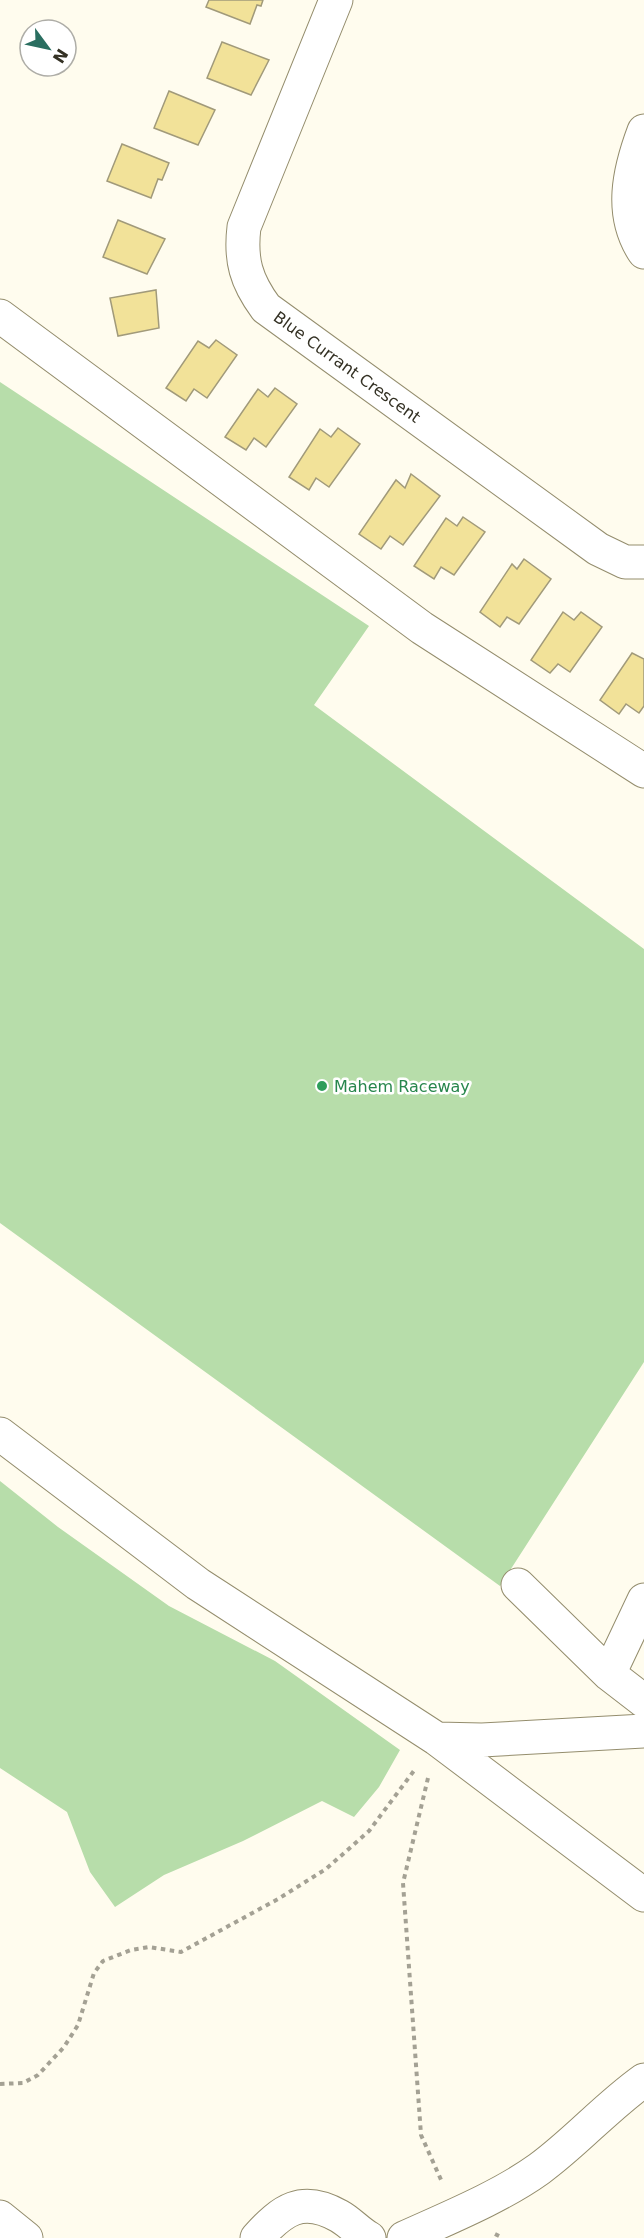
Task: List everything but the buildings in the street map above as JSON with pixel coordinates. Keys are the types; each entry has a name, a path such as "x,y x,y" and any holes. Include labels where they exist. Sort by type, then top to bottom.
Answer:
{"street":[{"name":"Blue Currant Crescent","path":"336,0 244,227 241,248 246,277 266,308 598,549 625,562 644,562"},
{"path":"640,245 627,193 633,160 644,131"},
{"path":"0,315 422,628 644,771"},
{"path":"0,1434 198,1584 437,1739 644,1895"},
{"path":"518,1585 609,1674 644,1701"},
{"path":"609,1674 644,1600"},
{"path":"437,1739 482,1740 644,1731"},
{"path":"404,2238 455,2215 537,2170 622,2096 644,2080"},
{"path":"257,2238 285,2210 308,2206 320,2207 340,2216 369,2238"},
{"path":"0,2217 26,2238"}],"path":[{"path":"0,2084 23,2083 38,2075 64,2047 78,2025 94,1973 104,1961 130,1950 149,1947 182,1952 227,1929 326,1869 369,1831 437,1739"},
{"path":"437,1739 403,1883 421,2135 455,2215 503,2238"}],"green space":[{"name":"Mahem Raceway","path":"0,382 369,626 314,705 644,949 644,1362 500,1586 0,1223"},
{"path":"0,1481 58,1527 169,1606 275,1661 400,1750 379,1787 354,1817 322,1801 243,1841 164,1875 115,1907 90,1872 67,1812 0,1768"}],"place":[{"name":"Mahem Raceway","path":"322,1086"}]}
